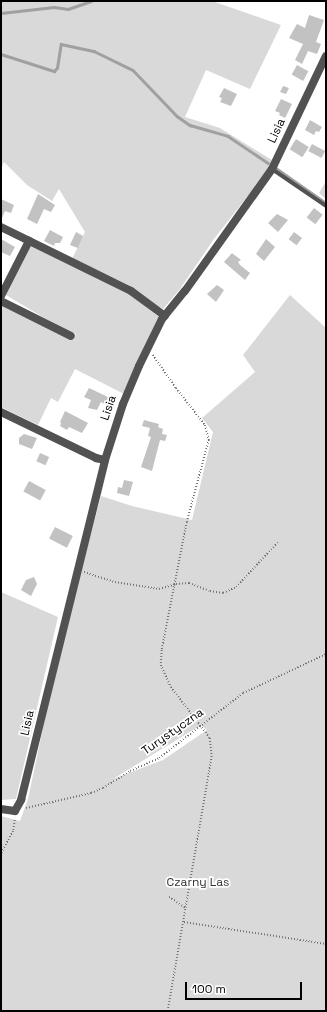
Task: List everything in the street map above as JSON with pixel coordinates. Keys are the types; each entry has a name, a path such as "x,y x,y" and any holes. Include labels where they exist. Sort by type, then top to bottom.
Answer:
{"street":[{"name":"Lisia","path":"15,811 21,800 105,460 127,393 148,347 165,316 185,291 272,169 326,56"},
{"path":"1,227 131,291 165,316"},
{"path":"1,296 29,241"},
{"path":"1,301 71,336"},
{"path":"1,412 96,458 105,460"},
{"path":"1,809 15,811"}],"lane":[{"path":"272,169 326,206"}],"path":[{"path":"148,347 176,388 205,424 209,440 187,522 162,650 161,665 171,687 210,738 212,756 168,1011"},
{"path":"77,569 115,582 159,589 176,584 189,583 210,591 223,592 236,587 278,542"},
{"name":"Turystyczna","path":"15,811 92,793 103,788 130,771 159,758 243,693 326,654"},
{"path":"1,853 13,830 15,811"},
{"path":"169,897 186,908"},
{"path":"184,922 326,944"}],"green space":[{"path":"1,1 212,1 281,25 250,89 206,70 185,117 220,128 272,160 268,170 214,239 180,289 163,309 124,283 72,259 85,232 59,189 52,201 27,185 4,162 1,168"},
{"path":"326,181 326,199 319,193"},
{"path":"31,246 125,290 159,317 137,366 135,365 124,394 75,369 58,402 51,398 38,425 1,407 1,303 73,340 76,334 46,319 6,295"},
{"name":"Czarny Las","path":"290,295 326,328 326,1011 1,1011 1,816 20,821 28,799 55,671 101,496 132,506 192,520 213,432 202,418 255,372 243,355","holes":["201,725 207,730 163,760 113,779"]},
{"path":"1,592 58,617 16,799 1,800"}],"building":[{"path":"309,15 324,20 316,42 321,44 317,54 308,51 302,64 295,60 303,44 289,38 297,24 305,28"},
{"path":"297,65 308,71 303,81 292,75"},
{"path":"283,86 289,88 286,94 280,92"},
{"path":"224,88 237,94 231,106 220,102 222,98 219,97"},
{"path":"281,99 292,104 285,118 279,115 280,113 275,111"},
{"path":"310,120 322,127 319,132 316,131 314,135 305,130"},
{"path":"296,139 309,147 302,157 290,149"},
{"path":"312,144 325,151 321,158 308,151"},
{"path":"38,194 55,205 51,212 44,209 37,224 27,219"},
{"path":"1,199 14,205 11,213 5,211 2,218"},
{"path":"314,208 323,215 315,224 307,217"},
{"path":"277,214 288,220 278,232 268,223"},
{"path":"50,230 63,237 60,243 55,243 54,246 44,241"},
{"path":"76,232 83,236 78,248 70,245"},
{"path":"294,232 302,238 297,245 289,239"},
{"path":"1,239 15,247 10,256 1,252"},
{"path":"266,239 275,247 264,261 256,254"},
{"path":"232,253 241,260 238,262 240,265 250,273 245,280 224,262"},
{"path":"217,285 224,290 216,302 207,294"},
{"path":"89,388 110,398 107,405 101,402 97,410 88,408 91,400 84,397"},
{"path":"65,411 88,423 82,433 69,427 67,430 60,426 60,422"},
{"path":"144,420 159,424 158,427 163,429 162,434 167,435 165,441 160,440 152,471 141,467 151,437 148,436 150,428 142,426"},
{"path":"24,434 37,438 32,449 19,444 19,438"},
{"path":"40,453 49,457 45,465 36,461"},
{"path":"124,480 133,482 129,496 117,493 118,487 122,488"},
{"path":"29,481 46,490 40,501 23,492"},
{"path":"55,527 73,536 67,548 49,539"},
{"path":"34,577 37,584 31,596 21,590 26,580"}],"waterway":[{"path":"1,13 54,7 68,9 91,1"},
{"path":"1,54 54,71 57,68 61,44 94,51 133,70 177,116 190,125 228,136 268,163"},
{"path":"276,168 326,203"}]}
